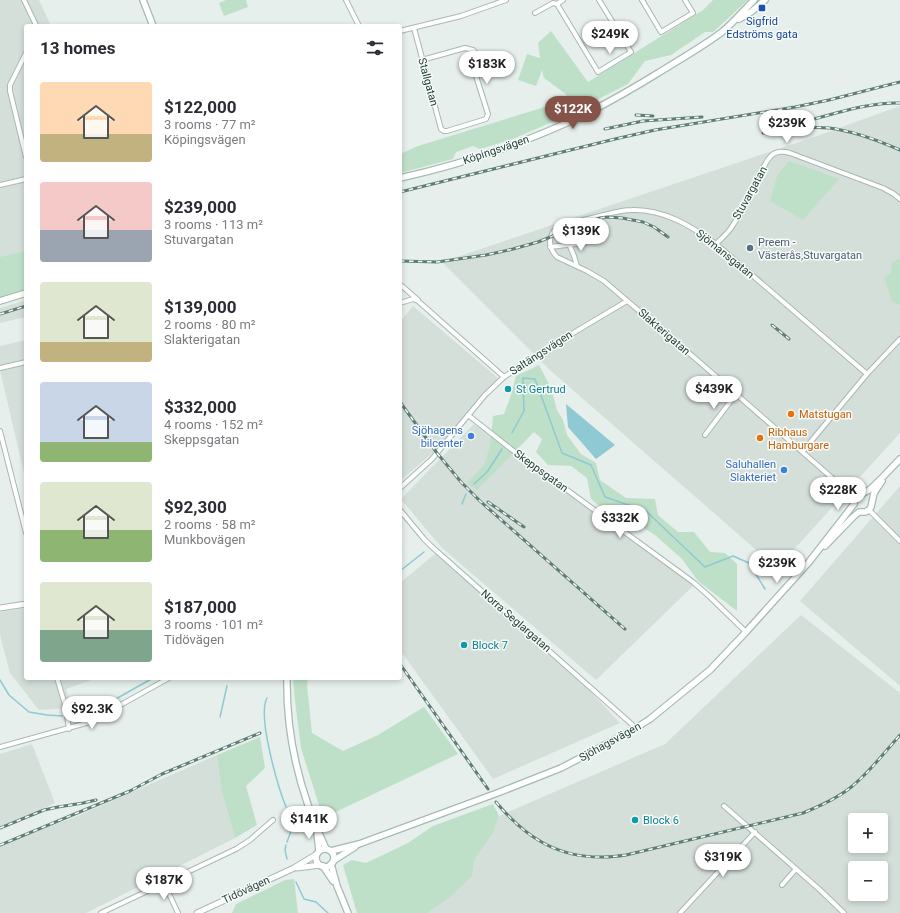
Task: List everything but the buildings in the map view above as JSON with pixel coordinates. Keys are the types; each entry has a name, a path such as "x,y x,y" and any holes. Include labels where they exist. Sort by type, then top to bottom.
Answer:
{"main road":[{"path":"143,0 152,24"},
{"name":"Köpingsvägen","path":"402,178 438,170 493,152 531,138 584,115 629,91 717,35 732,23 754,0"},
{"name":"Köpingsvägen","path":"732,23 751,12 765,0"},
{"path":"0,301 24,294"},
{"path":"855,498 870,489 900,458"},
{"path":"869,510 874,493 888,471"},
{"path":"863,494 868,496 872,501"},
{"name":"Sjöhagsvägen","path":"328,850 359,844 561,768 636,728 657,714 710,670 746,632 809,562 854,504 855,498"},
{"path":"854,504 856,509 860,512"},
{"name":"Sjöhagsvägen","path":"809,562 852,517 860,512 869,510"},
{"path":"287,680 287,707 293,749 302,785 316,827 328,850 334,857 332,862 337,886 348,913"},
{"path":"316,827 318,853 316,858 317,862 322,865 337,886"},
{"name":"Sjöhagsvägen","path":"332,862 359,844"},
{"path":"318,853 322,849 328,850"},
{"path":"322,865 327,866 332,862"}],"street":[{"path":"24,0 35,24"},
{"path":"346,0 358,24"},
{"path":"402,31 461,16 506,0"},
{"path":"535,13 554,2 557,4 563,0"},
{"path":"557,4 598,72 630,52 599,0"},
{"path":"642,0 661,32 693,13 685,0"},
{"name":"Stallgatan","path":"414,28 422,60 441,129 447,131 486,119 488,114 476,76 476,53 473,50 465,48 422,60"},
{"path":"24,57 10,85 10,91 24,149"},
{"name":"Stuvargatan","path":"716,244 730,229 744,207 770,157 778,152 790,153 874,184 890,191 900,199"},
{"path":"0,185 24,179"},
{"name":"Sjömansgatan","path":"551,249 549,245 551,234 558,227 615,212 632,210 661,214 692,227 716,244 867,374"},
{"path":"551,249 569,244 584,243"},
{"path":"569,244 577,266"},
{"name":"Slakterigatan","path":"551,249 557,257 604,281 803,451 855,498"},
{"path":"402,286 504,377"},
{"path":"402,303 413,300 418,301"},
{"name":"Saltängsvägen","path":"402,486 437,454 485,395 504,377 548,348 627,301"},
{"path":"803,451 867,374 900,339"},
{"path":"0,368 24,362"},
{"path":"705,435 736,394"},
{"name":"Skeppsgatan","path":"468,415 511,450 693,582 746,632"},
{"path":"0,431 24,525"},
{"path":"869,510 900,541"},
{"name":"Norra Seglargatan","path":"402,512 431,546 636,728"},
{"path":"0,608 24,604"},
{"path":"58,680 66,708 69,729"},
{"path":"0,746 69,729 90,722 165,680"},
{"path":"724,806 819,889 844,913"},
{"path":"101,913 242,846 273,820"},
{"path":"680,913 755,832"},
{"name":"Tidövägen","path":"197,913 294,868 318,853"},
{"name":"Tidövägen","path":"294,868 322,865"},
{"path":"782,885 796,869"},
{"path":"164,883 178,913"}],"shaded area":[{"path":"0,0 39,0 50,24 24,24 24,252 0,258"},
{"path":"900,106 900,433 777,568 551,371 442,262 817,136"},
{"path":"24,301 24,317 0,323 0,308"},
{"path":"413,306 499,379 438,448 402,479 402,320"},
{"path":"24,340 24,473 0,370 0,346"},
{"path":"474,424 694,585 596,680 441,547 402,500 402,498"},
{"path":"900,486 900,686 800,601"},
{"path":"436,553 577,677 620,723 493,779 402,653 402,581"},
{"path":"24,608 24,680 91,680 66,689 71,708 39,710 10,673 0,635 0,612"},
{"path":"801,615 900,693 900,913 427,913 472,876 475,858 499,816 665,744"},
{"path":"32,744 55,803 0,829 0,754"},
{"path":"217,755 221,789 235,838 86,913 0,913 0,844 75,817"}],"green space":[{"path":"226,0 246,0 248,7 224,16 219,3"},
{"path":"713,0 748,0 713,32 705,32 671,55 645,61 628,84 561,118 513,139 480,149 473,146 456,152 453,159 402,172 402,153 418,146 548,106 567,95 544,78 542,70 536,86 518,80 527,54 540,58 538,43 551,31 588,82 703,10"},
{"path":"789,161 839,179 803,220 770,201 777,176"},
{"path":"24,251 24,290 0,297 0,257"},
{"path":"900,258 900,305 892,301 884,278 891,273 892,262"},
{"path":"539,365 551,388 557,410 563,420 567,435 581,454 596,463 600,480 626,498 655,499 658,515 678,532 694,532 710,552 725,553 737,564 737,611 698,581 682,559 655,535 626,517 608,513 591,499 587,478 571,466 548,465 536,452 542,439 534,432 477,490 467,483 484,465 490,446 493,416 504,414 516,376"},
{"path":"293,680 308,680 312,733 343,751 378,735 424,707 458,754 323,818 301,748"},
{"path":"260,737 265,768 246,786 257,825 235,838 221,789 217,755"},
{"path":"493,804 499,816 492,834 475,858 472,876 450,897 427,913 357,913 343,865 352,860 366,863 408,843 433,826"},
{"path":"294,879 298,913 232,913 236,904 285,880"}],"water":[{"path":"566,404 615,445 596,459 568,427"}],"waterway":[{"path":"512,433 524,411 523,378 535,379 562,453 591,465 605,497 646,511 705,567 733,556 749,563 765,589"},
{"path":"474,484 487,472 502,449"},
{"path":"462,504 466,494"},
{"path":"402,569 424,552"},
{"path":"0,680 9,695 29,712 62,716"},
{"path":"72,715 91,713 149,680"},
{"path":"220,717 227,686"},
{"path":"267,698 265,707 267,735 278,784 286,807"},
{"path":"287,842 291,831 291,822"},
{"path":"286,845 285,850 287,859"},
{"path":"296,882 304,899 316,902 328,913"}],"railway":[{"path":"402,192 655,130 795,107 900,82"},
{"path":"799,123 862,107 887,103 900,103"},
{"path":"636,115 653,116"},
{"path":"605,129 643,121 702,117"},
{"path":"763,133 804,128 829,128 865,136 900,150"},
{"path":"402,261 437,262 486,255 538,242 585,223 607,217 643,222 654,227 668,237"},
{"path":"0,314 24,307"},
{"path":"772,325 789,339"},
{"path":"402,405 437,453 461,482 481,502 625,629"},
{"path":"488,502 524,527"},
{"path":"402,667 488,789"},
{"path":"0,845 130,791 162,774 260,733"},
{"path":"496,802 518,826 543,843 557,849 571,854 587,856 607,857 626,855 803,813 816,808 839,796 864,776 900,735"},
{"path":"0,828 44,810 96,800"}],"place":[{"name":"Sigfrid Edströms gata","path":"762,8"},
{"name":"Preem - Västerås,Stuvargatan","path":"750,248"},
{"name":"St Gertrud","path":"508,389"},
{"name":"Matstugan","path":"791,414"},
{"name":"Sjöhagens bilcenter","path":"471,436"},
{"name":"Ribhaus Hamburgare","path":"760,438"},
{"name":"Saluhallen Slakteriet","path":"784,470"},
{"name":"Block 7","path":"464,645"},
{"name":"Block 6","path":"635,820"}]}
